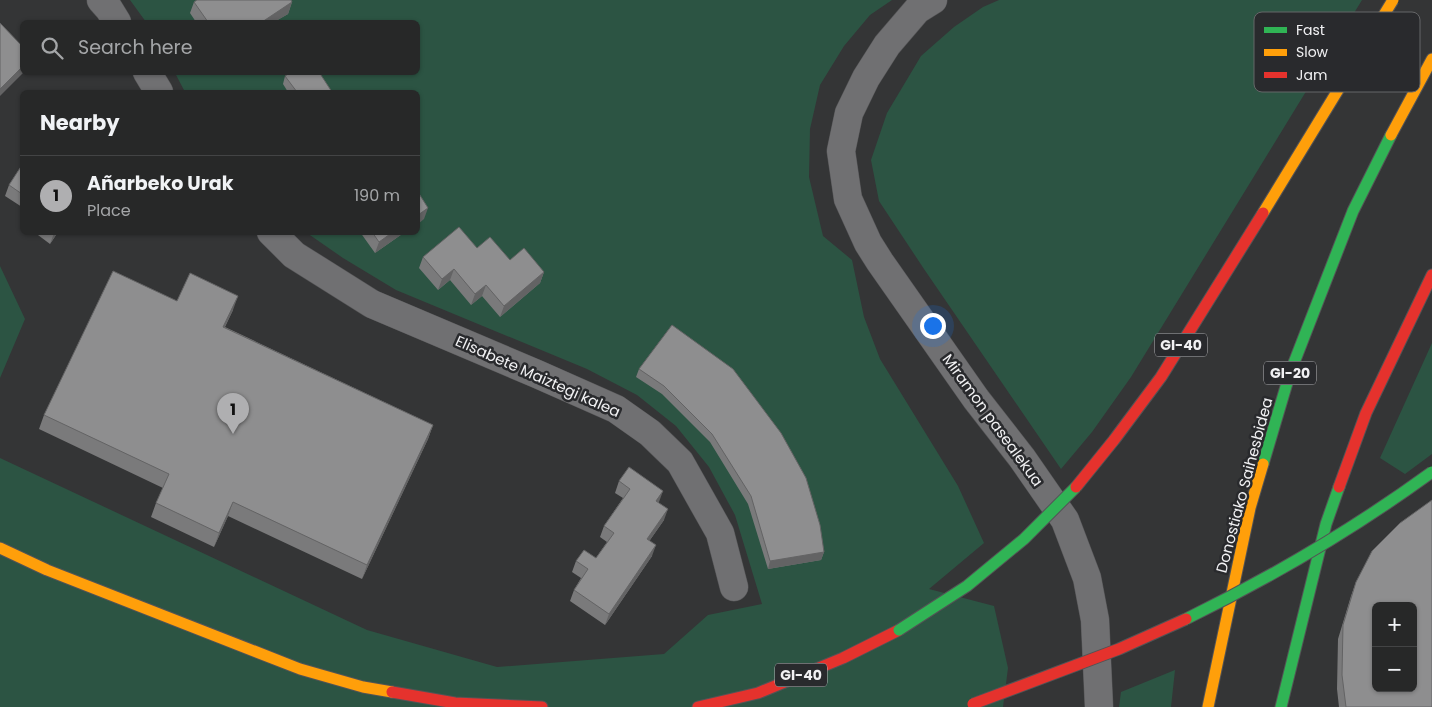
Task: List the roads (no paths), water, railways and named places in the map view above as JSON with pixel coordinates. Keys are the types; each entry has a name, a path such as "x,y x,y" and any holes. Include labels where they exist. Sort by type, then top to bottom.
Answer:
{"highway":[{"name":"GI-40","path":"1386,12 1393,0"},
{"name":"Donostiako Saihesbidea","path":"1420,81 1432,59"},
{"name":"GI-40","path":"698,707 758,693 844,658 899,630 967,586 1024,539 1073,490 1114,440 1161,377 1208,304 1337,92"},
{"name":"Donostiako Saihesbidea","path":"1208,707 1250,508 1290,373 1353,211 1414,92"},
{"path":"1280,707 1326,524 1366,413 1432,276"},
{"path":"968,706 1058,674 1140,641 1206,610 1326,543 1432,472"},
{"path":"0,548 47,570 300,669 363,687 455,703 542,707"}],"street":[{"path":"101,0 116,20"},
{"name":"Miramon pasealekua","path":"933,0 917,10 887,45 866,78 849,113 840,151 848,199 868,243 880,262 976,399 1022,458 1065,520 1087,578 1095,620 1099,707"},
{"path":"149,75 158,90"},
{"name":"Elisabete Maiztegi kalea","path":"274,235 294,255 372,304 537,374 616,410 650,433 680,462 720,533 734,587"}],"place":[{"name":"Añarbeko Urak","path":"233,434"}]}
